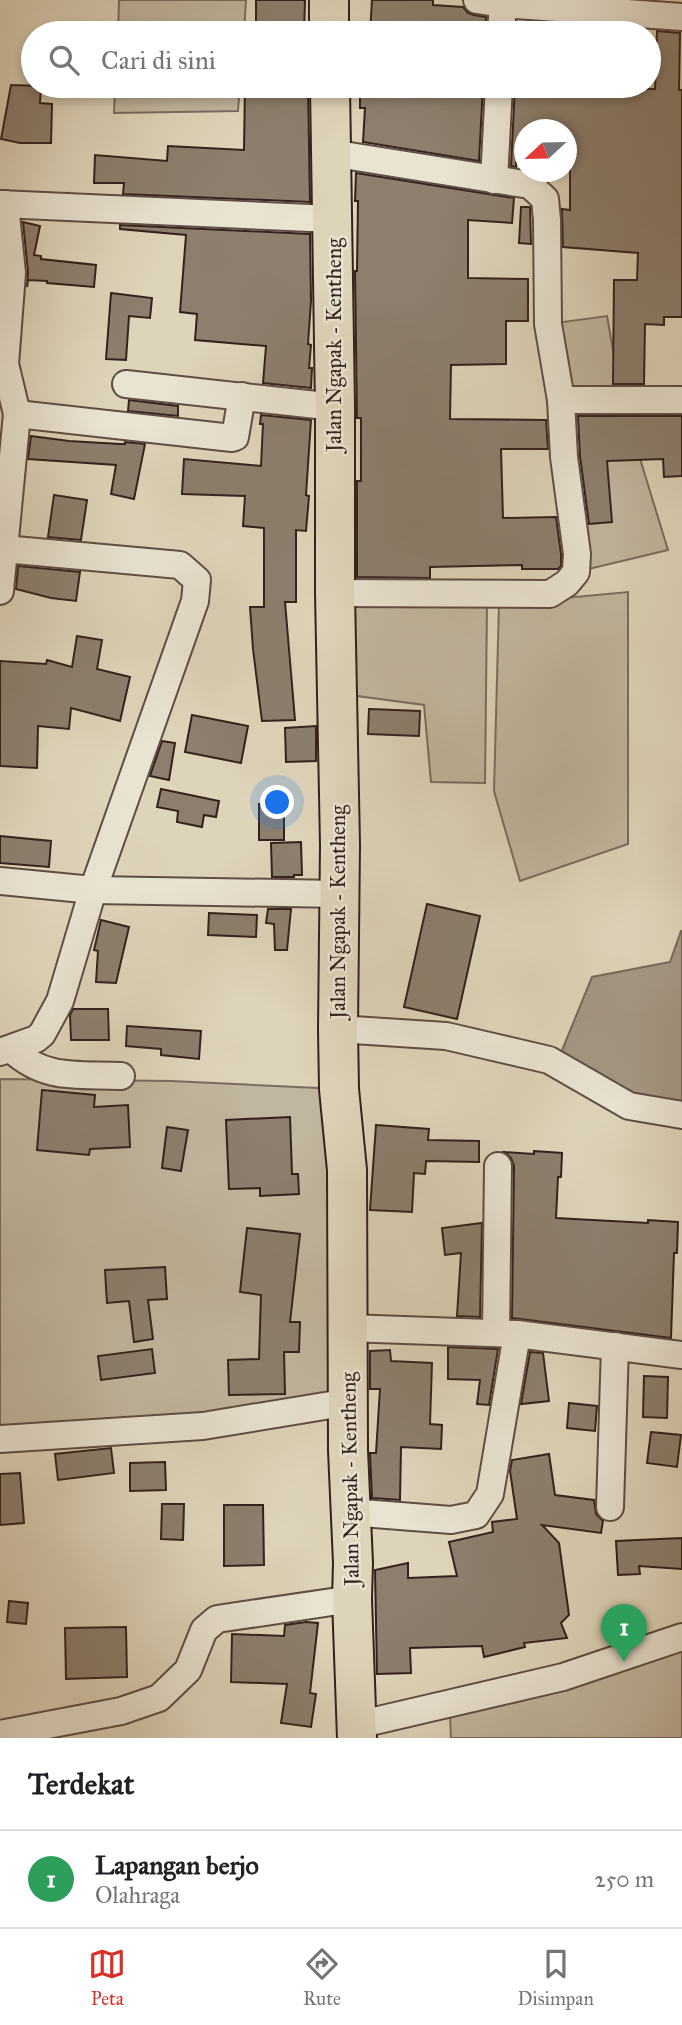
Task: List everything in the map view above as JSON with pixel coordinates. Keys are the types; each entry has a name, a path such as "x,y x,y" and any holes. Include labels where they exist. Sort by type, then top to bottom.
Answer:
{"main road":[{"path":"329,0 329,21"},
{"name":"Jalan Ngapak - Kentheng","path":"330,98 341,894 338,1030 339,1089 347,1170 349,1512 353,1563 357,1732"}],"street":[{"path":"477,0 682,17"},
{"path":"502,21 503,4"},
{"path":"494,180 498,98"},
{"path":"331,153 530,185 545,199 548,324 561,400 564,457 577,554 576,572 567,583 550,594 335,593"},
{"path":"0,591 17,414 3,363 12,273 2,204 333,219"},
{"path":"126,384 335,407"},
{"path":"17,414 232,438 237,431 242,396"},
{"path":"561,400 682,400"},
{"path":"4,549 180,565 197,580 195,601 93,890 60,1001 42,1034 6,1051"},
{"path":"0,881 93,890 341,894"},
{"path":"338,1030 446,1036 549,1060 629,1106 682,1115"},
{"path":"6,1051 45,1071 121,1076"},
{"path":"349,1512 451,1520 476,1515 490,1494 506,1334 498,1166"},
{"path":"347,1328 506,1334 682,1355"},
{"path":"610,1507 615,1346"},
{"path":"0,1439 203,1426 349,1402"},
{"path":"0,1734 121,1710 159,1698 188,1670 204,1630 217,1619 352,1599"},
{"path":"357,1732 563,1677 682,1637"}],"shaded area":[{"path":"119,0 246,0 245,21 118,21"},
{"path":"115,98 239,98 238,111 114,113"},
{"path":"607,316 622,400 668,550 576,572 548,324"},
{"path":"628,592 628,844 520,881 494,791 499,604"},
{"path":"348,601 487,604 485,783 431,782 424,705 350,695"},
{"path":"681,931 682,1110 631,1102 558,1060 592,977 670,962"},
{"path":"0,1079 171,1081 339,1089 349,1402 0,1434"},
{"path":"682,1630 682,1738 451,1738 449,1695"}],"building":[{"path":"256,0 305,0 304,21 256,21"},
{"path":"372,0 433,0 433,5 463,7 468,13 486,17 486,21 371,21"},
{"path":"661,31 680,33 682,317 664,317 664,325 645,324 644,384 613,384 614,280 637,280 638,253 563,247 562,209 570,210 570,182 577,182 577,119 514,119 514,167 511,166 514,98 661,98"},
{"path":"11,85 21,85 21,98 40,98 40,103 52,104 51,143 20,143 1,139"},
{"path":"245,98 308,98 310,202 123,194 124,183 94,183 95,155 167,161 168,146 244,150"},
{"path":"360,98 482,98 479,161 363,142 365,108 360,108"},
{"path":"356,173 514,198 512,223 468,220 468,278 528,279 528,321 506,321 506,364 451,365 450,419 546,420 548,449 501,449 503,518 556,517 561,554 561,566 558,569 522,569 522,565 430,567 430,578 357,577 357,481 361,481 361,418 357,418"},
{"path":"521,207 530,207 531,244 519,243"},
{"path":"23,222 40,226 34,255 41,256 41,259 96,265 94,287 28,280 27,287"},
{"path":"120,225 310,234 311,301 308,344 311,345 311,388 263,383 266,346 195,340 197,314 180,312 186,235 120,229"},
{"path":"111,293 152,298 150,318 129,316 126,360 106,359"},
{"path":"129,400 178,406 178,416 128,411"},
{"path":"261,415 311,420 306,531 296,530 296,602 285,602 295,720 262,721 250,607 264,607 264,528 243,526 245,496 182,494 184,459 261,466"},
{"path":"578,416 682,416 682,476 664,477 663,459 607,461 612,522 589,524"},
{"path":"31,436 69,441 145,444 134,499 111,494 116,465 28,459"},
{"path":"54,495 87,500 81,540 48,537"},
{"path":"18,566 80,572 76,601 16,589"},
{"path":"77,636 102,640 97,669 130,677 120,721 71,708 69,729 38,726 37,768 0,766 0,661 46,664 47,660 72,667"},
{"path":"369,709 420,711 419,736 368,734"},
{"path":"192,715 248,726 241,763 185,752"},
{"path":"316,726 316,761 286,762 285,728"},
{"path":"162,741 175,743 169,780 150,776"},
{"path":"161,789 219,801 216,817 204,815 202,827 177,822 178,811 157,807"},
{"path":"259,804 284,804 284,840 259,840"},
{"path":"0,836 51,841 49,867 0,863"},
{"path":"301,842 302,875 272,877 271,843"},
{"path":"427,904 480,916 457,1019 404,1007"},
{"path":"268,909 291,909 287,950 275,950 274,924 266,923"},
{"path":"209,913 257,915 256,937 208,935"},
{"path":"101,920 129,927 116,983 96,982 98,951 94,950"},
{"path":"73,1009 108,1009 109,1040 71,1040 70,1015"},
{"path":"127,1026 201,1031 199,1059 161,1055 161,1049 126,1046"},
{"path":"42,1090 95,1095 94,1107 128,1105 130,1147 90,1149 89,1155 37,1150"},
{"path":"290,1117 292,1174 298,1174 299,1194 260,1196 260,1188 229,1189 226,1120"},
{"path":"376,1125 429,1129 428,1140 479,1141 479,1162 426,1161 425,1174 414,1173 412,1212 370,1210"},
{"path":"167,1127 188,1130 181,1171 162,1168"},
{"path":"534,1151 562,1153 556,1218 678,1222 677,1253 674,1253 671,1338 512,1318 514,1166 511,1158 504,1152 534,1154"},
{"path":"482,1223 480,1317 457,1316 461,1253 445,1255 442,1228"},
{"path":"247,1228 300,1234 290,1322 300,1322 299,1352 284,1352 285,1394 229,1395 228,1360 259,1359 261,1295 240,1292"},
{"path":"165,1267 167,1299 148,1300 153,1339 134,1342 129,1301 107,1303 105,1270"},
{"path":"448,1347 498,1349 489,1405 477,1404 480,1380 448,1379"},
{"path":"152,1349 155,1373 101,1380 98,1356"},
{"path":"390,1350 391,1361 432,1363 430,1424 442,1425 441,1449 401,1447 400,1500 372,1498 370,1453 376,1453 380,1389 370,1389 370,1351"},
{"path":"530,1352 543,1353 549,1401 521,1404"},
{"path":"644,1376 668,1377 667,1418 643,1417"},
{"path":"569,1403 597,1406 595,1431 567,1428"},
{"path":"651,1432 681,1435 677,1467 647,1463"},
{"path":"111,1448 114,1473 58,1480 55,1454"},
{"path":"549,1454 555,1495 594,1500 596,1514 603,1521 601,1533 542,1525 559,1543 569,1615 561,1623 567,1638 524,1643 525,1647 484,1657 482,1646 410,1648 411,1673 377,1674 375,1570 408,1563 408,1578 457,1576 449,1542 493,1532 492,1522 517,1519 510,1471 512,1460"},
{"path":"165,1462 166,1490 130,1491 130,1463"},
{"path":"20,1473 24,1523 0,1525 0,1474"},
{"path":"162,1504 184,1504 183,1540 161,1539"},
{"path":"224,1505 263,1505 264,1565 224,1566"},
{"path":"682,1538 682,1569 639,1566 640,1574 618,1575 616,1541"},
{"path":"9,1601 28,1603 26,1624 7,1622"},
{"path":"318,1623 310,1693 316,1694 311,1727 281,1723 287,1684 231,1682 232,1634 284,1636 285,1625"},
{"path":"126,1627 127,1677 66,1679 65,1628"}],"place":[{"name":"Lapangan berjo","path":"624,1662"}]}
